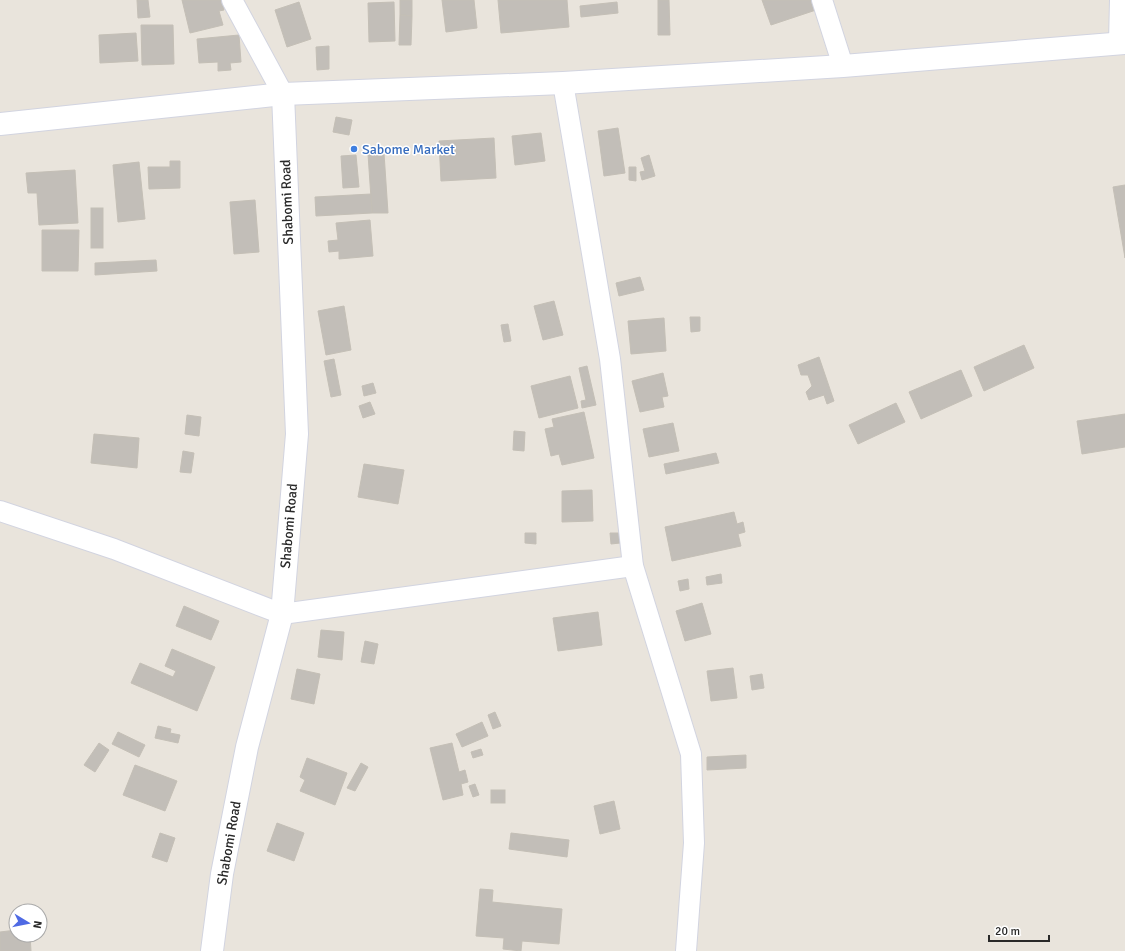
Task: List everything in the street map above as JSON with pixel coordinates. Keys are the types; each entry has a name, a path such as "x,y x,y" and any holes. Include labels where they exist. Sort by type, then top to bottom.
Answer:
{"street":[{"path":"232,0 283,94"},
{"path":"822,0 843,66"},
{"path":"0,124 283,94 563,83 843,66 1122,43 1120,0"},
{"path":"563,83 610,359 633,566 691,754 694,843 686,951"},
{"name":"Shabomi Road","path":"212,951 222,874 247,747 282,614 297,434 283,94"},
{"path":"0,511 114,549 282,614 633,566"}],"building":[{"path":"137,0 148,0 150,17 138,18"},
{"path":"182,0 222,0 224,10 219,11 223,25 190,33"},
{"path":"400,0 412,0 412,16 400,15"},
{"path":"442,0 474,0 477,28 446,32"},
{"path":"498,0 567,0 569,27 501,33"},
{"path":"658,0 669,0 670,35 658,35"},
{"path":"762,0 812,0 816,10 771,25"},
{"path":"299,2 311,39 287,47 275,10"},
{"path":"394,2 395,41 369,42 368,3"},
{"path":"617,2 618,13 581,17 580,6"},
{"path":"400,15 412,16 411,45 399,45"},
{"path":"141,25 173,25 174,64 142,65"},
{"path":"136,33 138,61 100,63 99,35"},
{"path":"239,35 241,62 230,63 231,70 218,71 218,62 199,63 197,39"},
{"path":"329,46 329,69 317,70 316,47"},
{"path":"336,117 352,120 349,135 333,132"},
{"path":"618,128 625,173 604,176 598,131"},
{"path":"541,133 545,161 515,165 512,136"},
{"path":"494,138 496,178 441,181 439,141"},
{"path":"384,153 388,213 372,213 368,154"},
{"path":"356,155 359,187 343,188 341,156"},
{"path":"649,155 655,176 642,180 640,172 645,171 641,158"},
{"path":"170,161 180,161 180,188 149,189 148,167 170,167"},
{"path":"139,162 145,219 118,222 113,165"},
{"path":"629,167 636,167 636,181 629,180"},
{"path":"75,170 78,223 39,225 37,193 28,193 26,173"},
{"path":"1125,185 1125,258 1113,187"},
{"path":"371,194 372,213 316,216 315,197"},
{"path":"255,200 259,252 234,254 230,202"},
{"path":"91,208 103,208 103,248 91,248"},
{"path":"370,220 373,256 339,259 339,251 329,252 328,241 338,240 336,223"},
{"path":"42,230 79,230 78,271 42,271"},
{"path":"156,260 157,271 95,275 95,263"},
{"path":"640,277 644,290 619,296 616,283"},
{"path":"554,301 563,335 543,340 534,306"},
{"path":"344,306 351,350 326,355 318,311"},
{"path":"690,317 700,317 700,331 691,332"},
{"path":"664,318 666,351 631,354 628,321"},
{"path":"508,324 511,341 504,342 501,325"},
{"path":"1024,345 1034,368 984,391 974,367"},
{"path":"819,357 834,401 827,404 824,395 809,400 806,392 812,386 808,375 801,375 798,365"},
{"path":"334,359 341,395 331,397 324,361"},
{"path":"587,366 596,405 582,408 581,401 586,400 579,368"},
{"path":"961,370 972,396 921,419 909,392"},
{"path":"663,373 668,396 662,397 664,407 640,412 632,381"},
{"path":"570,376 578,408 539,418 531,386"},
{"path":"373,383 376,393 364,396 362,386"},
{"path":"370,402 375,414 363,418 359,406"},
{"path":"896,403 905,422 858,444 849,425"},
{"path":"584,412 594,458 562,465 559,454 551,456 545,429 554,427 552,419"},
{"path":"1125,414 1125,447 1082,454 1077,421"},
{"path":"187,415 201,417 199,436 185,434"},
{"path":"673,423 679,451 649,457 643,429"},
{"path":"514,431 525,432 524,451 513,450"},
{"path":"94,434 139,438 137,468 91,463"},
{"path":"183,451 194,453 191,473 180,472"},
{"path":"716,453 719,463 666,474 664,464"},
{"path":"364,464 404,470 398,504 358,497"},
{"path":"592,490 593,521 562,522 562,491"},
{"path":"734,512 737,524 743,522 745,532 738,534 741,546 672,561 665,527"},
{"path":"525,533 536,533 536,544 525,543"},
{"path":"610,533 619,533 620,543 611,544"},
{"path":"721,574 722,583 707,585 706,577"},
{"path":"688,579 689,589 680,591 678,581"},
{"path":"702,603 711,634 685,641 676,611"},
{"path":"184,606 219,621 211,640 176,626"},
{"path":"598,612 602,645 558,651 553,618"},
{"path":"321,630 344,632 342,660 318,657"},
{"path":"365,641 378,644 374,664 361,662"},
{"path":"172,649 215,667 197,711 131,683 140,663 173,677 176,671 165,666"},
{"path":"733,668 737,698 711,701 707,671"},
{"path":"297,669 320,674 314,704 291,699"},
{"path":"762,674 764,688 752,690 750,676"},
{"path":"495,712 501,726 493,729 488,715"},
{"path":"482,722 488,736 462,747 456,734"},
{"path":"158,726 171,729 170,733 180,735 178,743 155,738"},
{"path":"118,732 145,745 139,757 112,744"},
{"path":"99,743 109,750 95,772 84,765"},
{"path":"452,743 459,772 465,770 468,782 461,784 463,795 443,800 430,748"},
{"path":"481,749 483,755 473,758 471,752"},
{"path":"746,755 746,768 707,770 707,757"},
{"path":"307,758 347,773 335,805 300,791 305,780 300,777"},
{"path":"361,763 368,767 355,791 347,788"},
{"path":"135,765 177,781 165,811 123,795"},
{"path":"475,784 479,795 473,797 469,786"},
{"path":"491,790 505,790 505,803 491,803"},
{"path":"614,801 620,829 600,834 594,806"},
{"path":"277,823 304,833 294,861 267,851"},
{"path":"160,833 175,838 167,862 152,857"},
{"path":"511,833 569,840 567,857 509,849"},
{"path":"480,889 493,890 492,902 562,909 559,944 522,941 521,951 503,949 504,938 476,936"},
{"path":"8,931 8,943 30,943 31,951 0,951 0,932"}],"place":[{"name":"Sabome Market","path":"354,149"}]}
